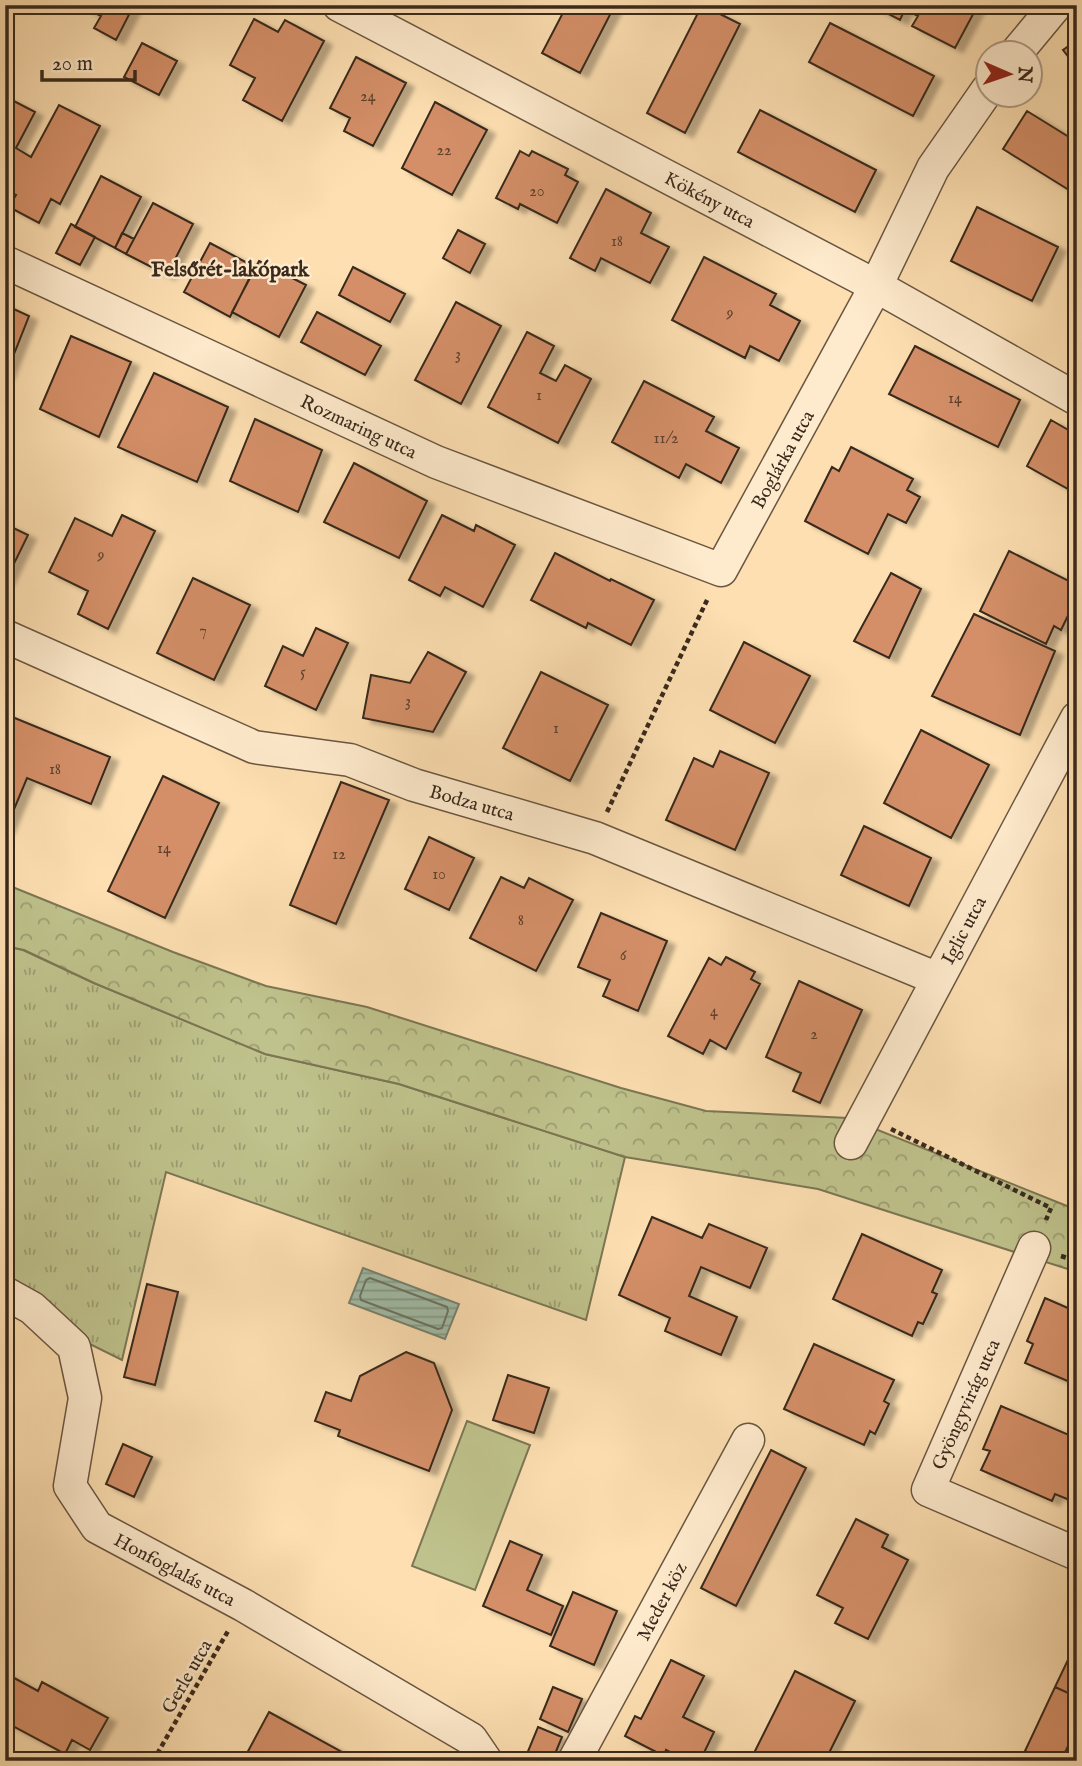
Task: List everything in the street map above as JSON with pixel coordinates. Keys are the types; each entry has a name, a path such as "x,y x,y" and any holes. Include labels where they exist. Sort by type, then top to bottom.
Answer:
{"street":[{"name":"Kökény utca","path":"339,5 876,286 1077,399"},
{"path":"1029,38 1056,5"},
{"name":"Boglárka utca","path":"721,570 876,286 933,168 975,108"},
{"name":"Rozmaring utca","path":"5,261 436,462 721,570"},
{"name":"Bodza utca","path":"5,636 254,747 350,760 414,785 595,838 938,979"},
{"name":"Iglic utca","path":"858,1130 1077,718"},
{"name":"Gyöngyvirág utca","path":"1034,1248 928,1490 1077,1554"},
{"name":"Honfoglalás utca","path":"5,1293 32,1308 74,1347 85,1398 71,1486 97,1527 243,1605 471,1740 486,1761"},
{"name":"Meder köz","path":"574,1761 748,1440"}],"path":[{"path":"595,838 721,570"},
{"path":"858,1130 1051,1208 1034,1248"},
{"name":"Gerle utca","path":"153,1761 243,1605"}],"green space":[{"path":"5,884 173,952 266,986 367,1007 621,1088 706,1111 848,1118 1077,1210 1077,1272 818,1189 625,1157 399,1084 265,1054 94,983 24,950 5,946"},
{"path":"5,946 23,950 94,983 265,1054 399,1084 625,1157 586,1320 166,1172 122,1360 5,1302"},
{"path":"467,1421 530,1445 475,1590 412,1566"}],"water":[{"path":"363,1268 459,1304 445,1339 349,1303"}],"building":[{"path":"80,5 134,5 116,40 94,28 101,16"},
{"path":"567,5 615,5 580,73 542,53"},
{"path":"702,5 740,24 685,133 647,113"},
{"path":"871,5 978,5 955,48 912,26 918,16 905,9 900,20"},
{"path":"254,19 278,32 285,20 324,41 282,121 243,100 255,78 230,65"},
{"path":"830,23 934,76 913,116 809,62"},
{"path":"1077,40 1077,68 1063,50"},
{"path":"142,43 177,61 159,95 124,77"},
{"path":"356,57 406,83 373,146 344,131 350,118 330,108"},
{"path":"8,98 35,112 16,148 31,157 59,105 100,126 60,204 51,199 39,223 9,207 16,195 5,190 5,104"},
{"path":"435,102 487,130 452,195 402,168"},
{"path":"760,110 876,170 855,212 738,152"},
{"path":"1027,111 1077,142 1077,195 1003,149"},
{"path":"520,151 529,156 532,151 568,169 565,175 578,182 557,223 520,204 518,209 496,198"},
{"path":"101,176 141,197 115,248 75,227"},
{"path":"606,189 651,213 641,233 669,247 650,283 601,258 595,271 570,258"},
{"path":"153,203 193,224 167,275 126,254"},
{"path":"977,207 1058,247 1032,301 951,261"},
{"path":"71,224 95,237 80,265 56,253"},
{"path":"458,230 485,244 470,273 443,258"},
{"path":"122,233 134,239 126,254 115,248"},
{"path":"210,243 255,267 230,317 184,292"},
{"path":"704,257 776,294 770,305 800,321 779,361 750,346 745,358 672,320"},
{"path":"259,261 306,285 279,337 232,312"},
{"path":"353,267 405,294 390,322 339,295"},
{"path":"456,302 501,326 461,404 415,380"},
{"path":"5,305 29,316 5,377"},
{"path":"317,312 381,346 365,375 301,342"},
{"path":"527,332 554,346 540,373 556,381 565,365 591,379 558,443 488,407"},
{"path":"71,336 131,362 99,437 40,409"},
{"path":"915,346 1020,400 998,447 889,394"},
{"path":"154,373 228,407 197,482 118,447"},
{"path":"644,381 714,417 706,431 739,448 721,483 686,464 679,478 612,442"},
{"path":"255,419 322,450 298,512 230,481"},
{"path":"1051,420 1077,435 1077,494 1027,466"},
{"path":"851,447 913,479 907,490 920,497 906,523 888,514 868,554 805,521 832,467 839,471"},
{"path":"354,463 427,501 399,558 324,522"},
{"path":"122,515 155,531 108,629 78,614 88,591 49,572 75,518 112,536"},
{"path":"442,515 474,531 476,525 515,545 483,607 445,587 440,596 409,580"},
{"path":"5,524 28,535 5,582"},
{"path":"1009,551 1077,585 1077,597 1061,630 1054,626 1046,644 980,611"},
{"path":"555,553 654,600 631,645 588,623 586,628 531,600"},
{"path":"891,573 921,589 889,658 854,641"},
{"path":"193,578 250,605 214,680 157,653"},
{"path":"974,614 1055,651 1020,735 932,696"},
{"path":"316,628 348,643 316,710 265,686 283,646 303,656"},
{"path":"744,642 810,676 775,743 710,710"},
{"path":"428,652 466,672 433,732 363,718 371,675 410,683"},
{"path":"541,672 608,705 570,781 503,748"},
{"path":"5,714 110,757 91,804 27,778 5,831"},
{"path":"921,730 989,765 951,838 884,803"},
{"path":"720,751 769,773 735,850 666,820 694,758 713,767"},
{"path":"163,776 219,803 165,918 108,891"},
{"path":"341,782 389,800 336,924 290,905"},
{"path":"864,826 931,858 909,906 841,875"},
{"path":"429,837 474,858 449,910 405,889"},
{"path":"501,877 524,888 529,878 573,900 536,971 470,938"},
{"path":"601,913 667,941 638,1011 603,996 610,980 578,967"},
{"path":"726,957 755,972 751,979 760,984 726,1049 710,1040 703,1054 668,1036 709,958 721,965"},
{"path":"799,981 862,1010 820,1103 793,1091 801,1073 766,1057"},
{"path":"652,1217 702,1238 709,1224 767,1248 750,1288 701,1267 689,1296 737,1317 721,1355 665,1331 670,1318 619,1295"},
{"path":"862,1234 942,1270 932,1292 937,1294 923,1324 918,1322 912,1336 833,1299"},
{"path":"147,1284 178,1292 155,1385 124,1377"},
{"path":"1045,1298 1077,1312 1077,1385 1025,1363 1033,1344 1027,1341"},
{"path":"814,1344 894,1380 884,1401 889,1404 875,1434 870,1431 864,1445 784,1409"},
{"path":"406,1352 434,1363 452,1410 429,1471 338,1436 340,1430 315,1421 326,1392 351,1401 360,1376"},
{"path":"508,1375 549,1388 534,1433 493,1420"},
{"path":"1001,1406 1071,1436 1073,1430 1077,1431 1077,1503 1055,1494 1052,1501 981,1470 990,1451 983,1449"},
{"path":"123,1444 152,1457 134,1497 106,1484"},
{"path":"771,1450 806,1468 736,1606 701,1588"},
{"path":"856,1519 888,1535 882,1547 908,1560 868,1639 835,1623 843,1608 817,1595"},
{"path":"510,1541 542,1555 527,1590 563,1606 551,1635 483,1606"},
{"path":"573,1592 617,1611 594,1665 550,1646"},
{"path":"1077,1641 1077,1697 1055,1687"},
{"path":"671,1660 704,1676 683,1717 714,1732 700,1761 688,1761 666,1750 664,1756 625,1736 635,1716 641,1719"},
{"path":"795,1671 855,1701 825,1761 750,1761"},
{"path":"5,1673 38,1691 42,1682 108,1718 90,1750 72,1740 65,1754 5,1722"},
{"path":"553,1687 582,1699 568,1732 540,1719"},
{"path":"1055,1687 1077,1697 1077,1727 1061,1761 1046,1761 1025,1751"},
{"path":"269,1712 344,1753 339,1761 255,1761 246,1755"},
{"path":"538,1727 562,1737 552,1761 524,1761"},
{"path":"1025,1751 1046,1761 1020,1761"}],"district":[{"name":"Felsőrét-lakópark","path":"230,269"}]}
